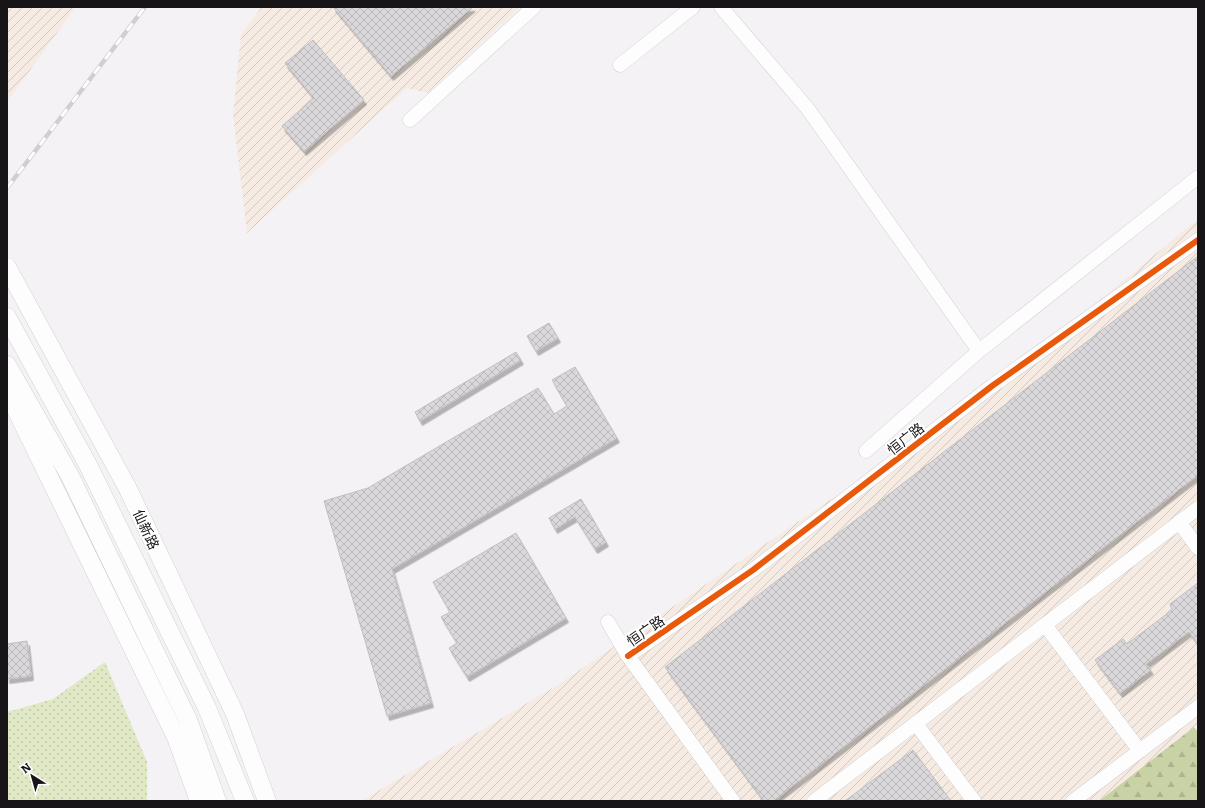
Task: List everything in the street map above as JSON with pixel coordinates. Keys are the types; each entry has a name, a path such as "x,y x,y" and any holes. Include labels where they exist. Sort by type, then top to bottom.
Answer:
{"main road":[{"name":"仙新路","path":"7,267 127,487 235,714 267,801"},
{"name":"仙新路","path":"7,281 19,300 174,594 227,706 261,801"},
{"name":"仙新路","path":"7,317 92,472 207,708 245,801"},
{"path":"7,365 70,476 188,720 217,801"},
{"path":"7,391 176,737 197,801"},
{"path":"7,402 184,769 197,801"}],"street":[{"path":"410,120 534,7"},
{"path":"620,65 693,7"},
{"path":"721,7 808,109 979,351"},
{"path":"866,451 979,351 1198,177"},
{"name":"恒广路","path":"628,656 753,570 992,386 1198,240"},
{"path":"814,801 1198,508"},
{"path":"1179,522 1198,548"},
{"path":"608,622 628,656 733,801"},
{"path":"1045,625 1140,751"},
{"path":"1073,801 1198,708"},
{"path":"916,724 974,801"}],"shaded area":[{"path":"7,7 76,7 7,102"},
{"path":"262,7 520,7 427,93 407,88 247,233 233,115 241,34"},
{"path":"1198,219 1198,724 1099,801 361,801 556,686 883,464 1077,319"}],"green space":[{"path":"105,662 147,762 147,801 7,801 7,712 53,699"},
{"path":"1194,727 1198,732 1198,801 1099,801"}],"building":[{"path":"333,7 473,7 391,76"},
{"path":"313,40 364,100 304,151 282,126 314,98 285,63"},
{"path":"1198,256 1198,475 773,801 764,801 665,667"},
{"path":"549,323 558,338 536,351 527,336"},
{"path":"516,352 521,360 420,421 415,412"},
{"path":"575,367 617,438 392,569 431,703 387,716 324,501 368,488 538,388 554,414 567,406 552,380"},
{"path":"581,499 606,542 595,549 575,517 555,529 549,518"},
{"path":"516,533 566,618 467,677 449,648 457,643 441,617 450,612 433,582"},
{"path":"1198,583 1198,644 1189,632 1146,664 1151,670 1120,693 1095,660 1123,639 1127,644 1172,610 1170,604"},
{"path":"27,641 31,676 7,679 7,644"},
{"path":"913,750 951,801 845,801"}],"railway":[{"path":"7,188 145,7"}],"cycle path":[{"path":"628,656 753,570 992,386 1198,240"}]}
